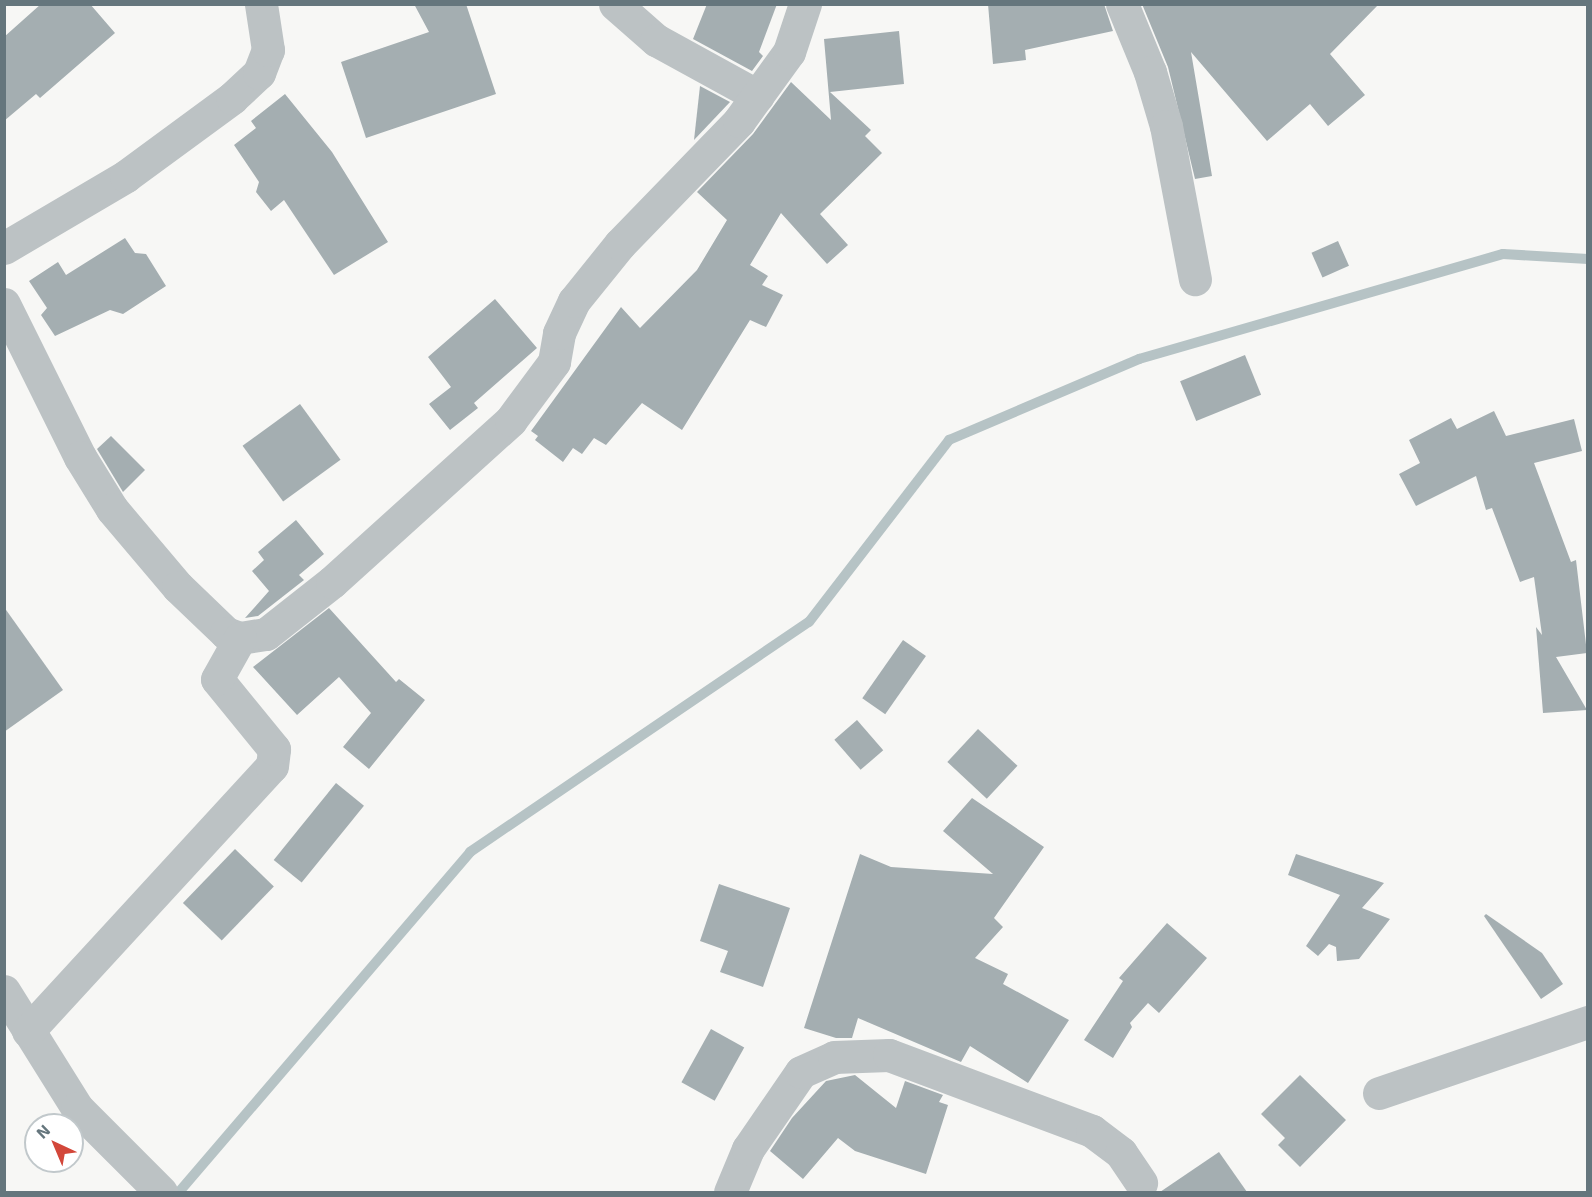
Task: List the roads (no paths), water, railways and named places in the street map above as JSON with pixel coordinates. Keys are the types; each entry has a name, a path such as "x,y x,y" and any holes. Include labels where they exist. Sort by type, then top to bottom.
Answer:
{"street":[{"path":"4,248 126,176 232,98 259,73 268,50 261,4"},
{"path":"615,4 656,40 758,96"},
{"path":"4,304 80,457 112,509 178,587 226,633 240,638 266,634 332,582 511,420 554,362 562,324 574,301 620,244 739,121 789,52 805,4"},
{"path":"1122,4 1150,72 1166,126 1195,279"},
{"path":"28,1031 272,766 274,749 217,679 240,638"},
{"path":"4,991 77,1108 160,1192"},
{"path":"1378,1093 1587,1022"},
{"path":"730,1192 748,1149 801,1072 834,1058 890,1055 1092,1131 1121,1153 1141,1183"}],"waterway":[{"path":"179,1192 470,852 809,622 949,440 1139,359 1503,254 1588,259"}]}
